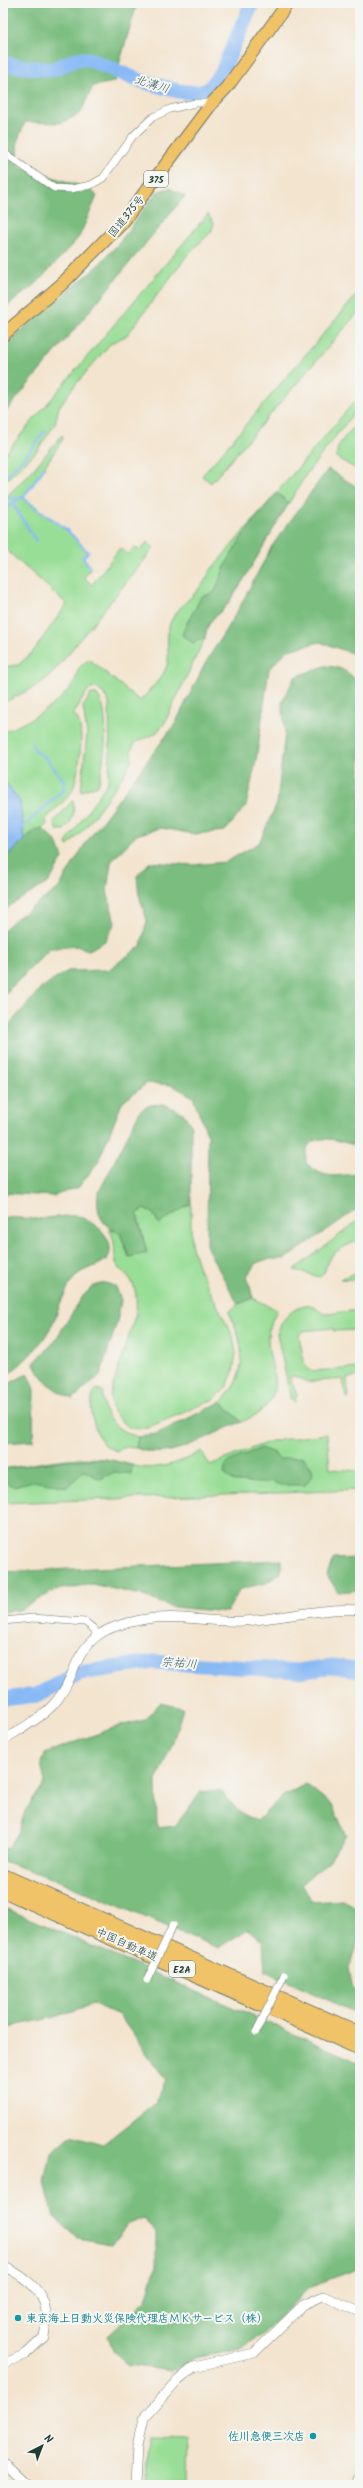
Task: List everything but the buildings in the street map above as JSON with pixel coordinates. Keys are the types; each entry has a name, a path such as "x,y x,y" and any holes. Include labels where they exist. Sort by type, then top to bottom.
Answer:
{"highway":[{"name":"国道375号","path":"3,335 62,284 116,229 212,103 227,87 288,3"},
{"name":"中国自動車道","path":"3,1876 360,2034"},
{"name":"中国自動車道","path":"3,1890 360,2048"}],"street":[{"path":"3,152 54,188 71,189 91,185 103,178 133,136 153,117 176,108 195,103 212,103"},
{"path":"3,1740 54,1705 67,1684 72,1670 85,1647 97,1636 130,1622 148,1619 243,1621 318,1612 360,1610"},
{"path":"3,1621 33,1618 85,1622 94,1629 97,1636"},
{"path":"147,1980 173,1924"},
{"path":"256,2032 284,1975"},
{"path":"3,2266 19,2274 38,2291 46,2311 44,2337 26,2354 3,2364"},
{"path":"135,2485 137,2446 143,2419 178,2380 194,2367 254,2353 303,2304 323,2296 359,2310"},
{"path":"3,2461 29,2485"},
{"path":"356,2485 360,2474"}],"green space":[{"path":"3,3 137,3 114,82 93,86 80,114 60,123 25,122 17,142 18,166 90,189 97,196 79,237 36,284 3,309"},
{"path":"169,188 185,196 3,415 3,346 96,268 118,244 157,192"},
{"path":"208,214 214,224 211,232 188,254 127,335 110,344 71,390 59,407 55,424 37,451 3,483 3,456"},
{"path":"360,291 360,310 211,483 202,476"},
{"path":"360,395 360,405 307,473 229,602 210,621 205,638 164,724 155,734 136,742 131,750 132,760 125,773 86,827 68,846 66,843 108,782 110,758 109,702 104,694 96,688 88,690 73,715 78,719 81,738 77,775 72,791 46,819 47,826 34,831 24,840 20,802 3,779 3,732 37,716 60,699 75,679 78,669 89,659 140,701 161,677 167,667 168,631 175,614 197,591 207,578 210,571"},
{"path":"360,420 360,471 337,458 337,453 338,448 344,438"},
{"path":"62,435 63,439 23,498 67,530 88,552 83,557 91,569 84,577 92,585 120,548 128,554 135,547 140,551 148,542 154,548 51,675 35,687 3,703 3,667 18,665 32,653 67,604 3,547 3,500 32,471"},
{"path":"328,469 360,489 360,656 320,642 288,650 269,669 256,761 246,806 225,831 194,834 161,828 136,835 111,862 107,891 115,923 105,941 89,950 76,946 50,949 3,996 3,931 13,921 58,889 85,844 175,724 206,662 238,610 272,546"},
{"path":"277,493 289,503 230,601 211,621 206,631 205,638 193,643 182,635 201,597 215,592 233,551 257,516"},
{"path":"325,666 336,667 345,671 357,681 360,686 360,1147 333,1140 316,1140 310,1144 306,1151 306,1163 313,1169 325,1175 337,1176 360,1174 360,1207 285,1259 268,1259 256,1263 247,1276 253,1298 238,1304 207,1248 208,1136 193,1097 172,1085 147,1083 122,1103 98,1162 79,1187 53,1196 3,1193 3,1026 10,1024 41,988 68,971 108,970 141,946 147,920 139,895 137,876 150,862 192,865 226,862 259,843 277,804 285,732 282,702 295,677"},
{"path":"91,694 96,694 101,701 104,711 104,752 98,785 81,791 87,734 83,707"},
{"path":"73,800 74,809 71,820 64,830 57,830 54,822"},
{"path":"43,829 57,842 63,858 49,882 11,905 3,913 3,860 34,831"},
{"path":"164,1104 183,1113 191,1125 191,1203 159,1224 152,1212 142,1209 137,1214 147,1253 129,1257 120,1233 108,1227 101,1218 98,1207 98,1194 140,1111 150,1105"},
{"path":"191,1203 191,1244 199,1269 233,1336 236,1354 233,1372 226,1388 214,1399 147,1428 128,1428 113,1412 110,1396 136,1313 136,1298 135,1289 131,1280 117,1265 112,1234 109,1229 120,1233 129,1257 147,1253 137,1214 143,1209 152,1212 159,1224"},
{"path":"76,1215 98,1227 109,1242 110,1254 103,1262 81,1272 72,1280 46,1335 36,1349 3,1379 3,1217 37,1219"},
{"path":"360,1219 360,1239 340,1249 333,1255 328,1261 324,1272 320,1277 294,1270"},
{"path":"360,1271 360,1280 340,1279"},
{"path":"106,1283 116,1287 121,1300 117,1322 100,1376 72,1399 49,1384 40,1375 34,1363 54,1342 83,1296 93,1286"},
{"path":"253,1298 277,1310 268,1335 275,1384 270,1401 256,1415 242,1422 221,1402 230,1391 236,1380 242,1359 238,1336 229,1312 238,1304"},
{"path":"311,1305 324,1314 360,1310 360,1330 333,1331 333,1328 303,1331 299,1336 305,1366 310,1371 360,1368 360,1376 347,1378 349,1398 346,1398 343,1379 307,1382 294,1376 289,1377 297,1395 294,1403 291,1400 277,1334 285,1318 289,1314 299,1308"},
{"path":"27,1374 34,1386 33,1441 3,1443 3,1387"},
{"path":"97,1389 103,1391 104,1408 111,1421 123,1431 138,1437 136,1448 126,1447 116,1451 106,1446 101,1440 94,1426 91,1409 93,1394"},
{"path":"221,1402 242,1422 190,1445 176,1449 163,1452 149,1452 136,1448 138,1437 156,1434"},
{"path":"327,1434 330,1469 360,1471 360,1490 3,1503 3,1469 79,1458 113,1460 147,1468 172,1464 201,1451 210,1465 271,1441"},
{"path":"261,1448 274,1453 279,1459 303,1457 312,1468 313,1475 305,1485 280,1485 271,1481 264,1483 235,1482 224,1474 225,1467 230,1461"},
{"path":"104,1459 132,1465 131,1474 115,1472 100,1479 84,1471 67,1487 33,1481 14,1486 3,1482 3,1469 66,1460"},
{"path":"360,1558 360,1590 338,1592 327,1575 333,1559"},
{"path":"281,1560 281,1573 266,1583 240,1589 227,1612 172,1607 141,1595 92,1584 56,1590 19,1610 3,1612 3,1572"},
{"path":"160,1703 183,1708 173,1742 156,1781 157,1828 175,1826 201,1792 220,1790 239,1812 257,1821 283,1796 306,1784 332,1805 346,1835 330,1860 301,1885 314,1902 343,1900 360,1909 360,1932 349,1969 353,1989 360,1993 360,2015 265,1971 263,1942 248,1929 218,1948 57,1880 3,1861 3,1848 8,1849 19,1831 25,1811 45,1783 41,1763 45,1753 119,1726 145,1720"},
{"path":"3,1907 360,2063 360,2268 311,2286 263,2334 241,2349 194,2358 170,2371 129,2365 113,2351 108,2335 146,2300 156,2266 156,2231 143,2218 127,2225 111,2244 78,2238 54,2217 45,2183 51,2153 72,2136 102,2145 155,2103 166,2080 119,2015 93,2004 51,2018 8,2027 3,2033"},
{"path":"149,2439 189,2440 188,2485 147,2485"}],"water":[{"path":"3,779 20,802 24,840 3,860"}],"waterway":[{"name":"北溝川","path":"3,64 50,70 77,59 88,59 138,80 178,91 198,93 208,90 222,72 252,3"},
{"path":"3,479 30,451 45,431"},
{"path":"23,498 45,467"},
{"path":"8,498 18,499 13,504 36,541"},
{"path":"18,499 23,498 67,530 88,552 83,557 91,569"},
{"path":"3,508 13,504"},
{"path":"23,827 64,789 65,782 45,757 36,752 31,743"},
{"name":"宗祐川","path":"3,1699 37,1695 79,1673 153,1662 298,1671 333,1666 360,1670"}],"place":[{"name":"東京海上日動火災保険代理店ＭＫサービス（株）","path":"18,2318"},
{"name":"佐川急便三次店","path":"313,2436"}]}
